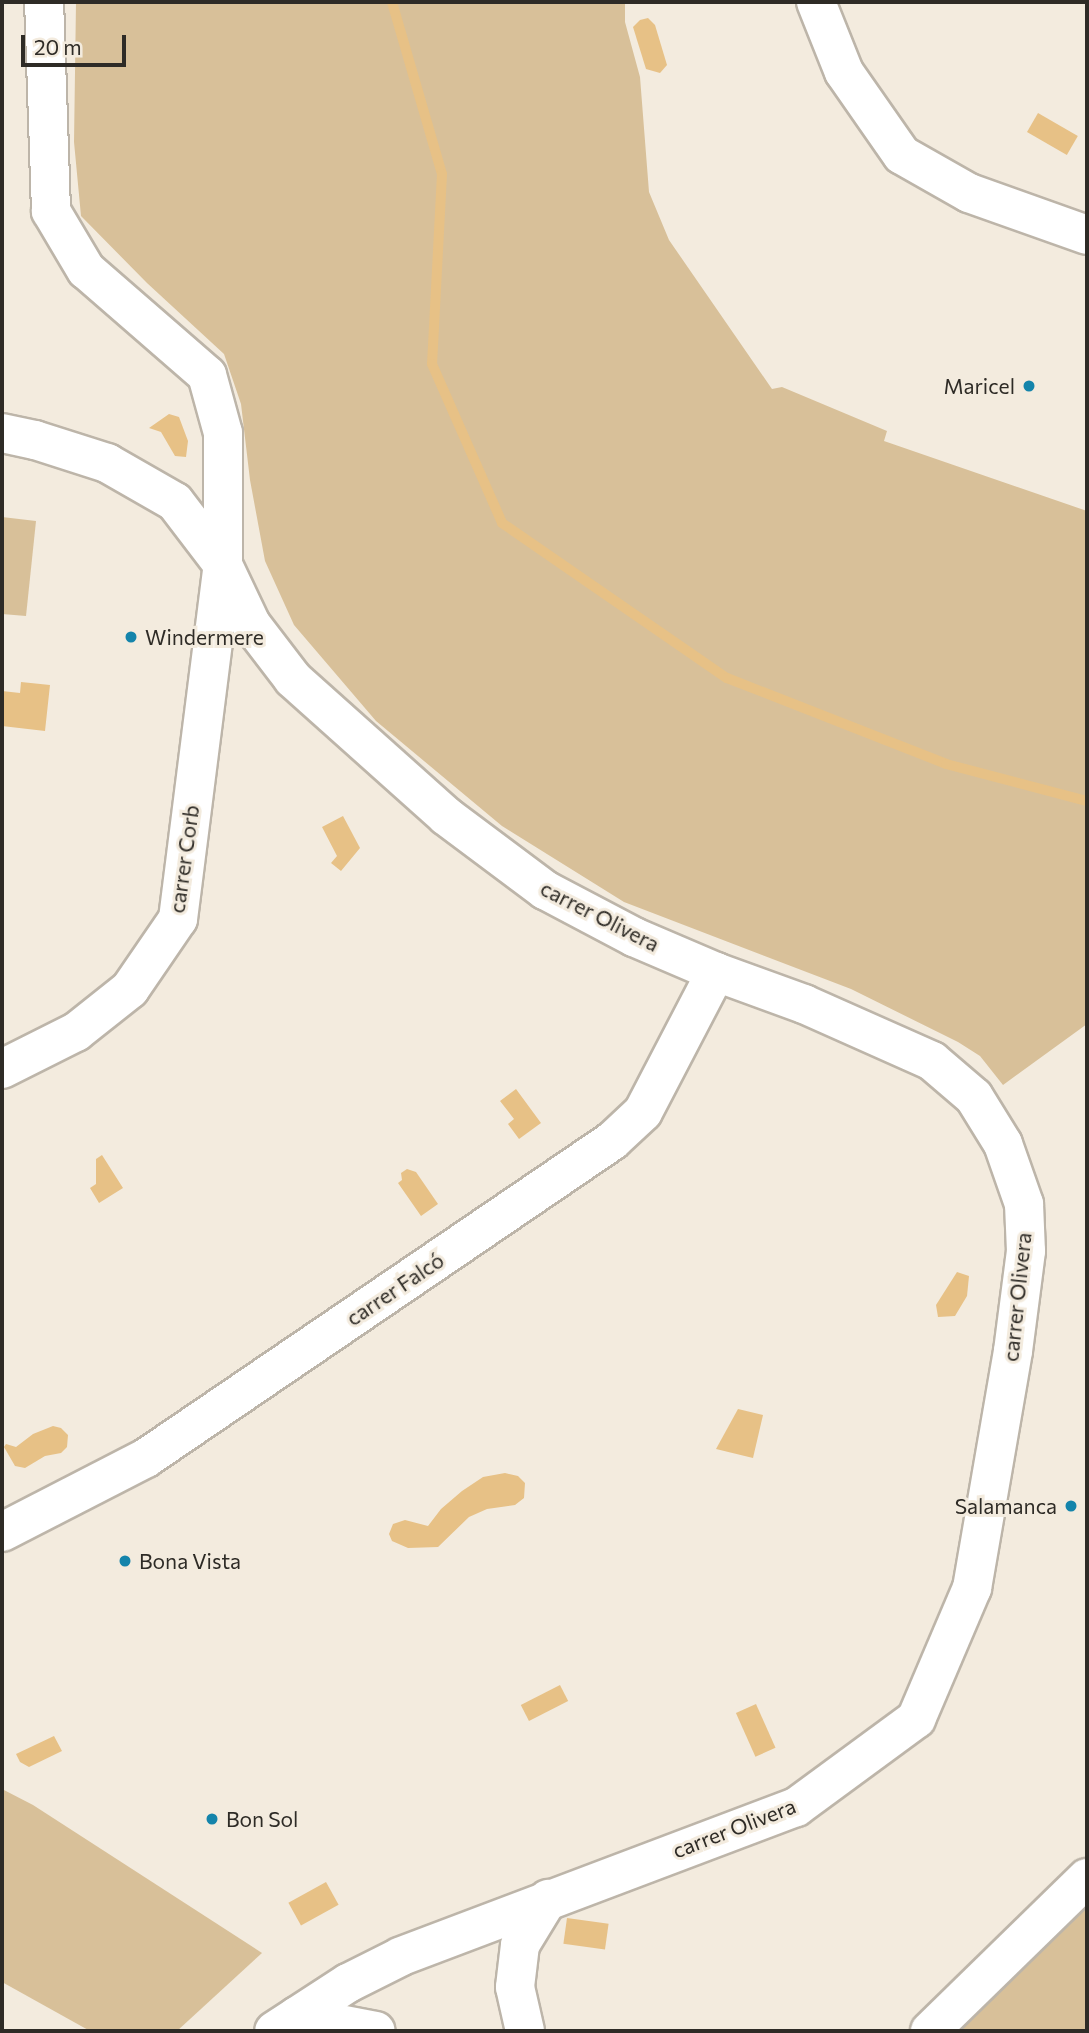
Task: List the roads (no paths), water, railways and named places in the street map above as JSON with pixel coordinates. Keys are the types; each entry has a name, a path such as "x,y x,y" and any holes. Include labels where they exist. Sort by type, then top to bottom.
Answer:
{"street":[{"name":"carrer Corb","path":"2,1069 76,1032 130,989 178,919 223,565 223,433 207,375 86,270 51,211 44,2"},
{"path":"816,2 844,72 902,155 969,193 1087,235"},
{"path":"2,433 35,440 107,463 175,502 223,565"},
{"name":"carrer Olivera","path":"223,565 251,624 293,679 446,816 545,890 625,933 716,972 816,1009 932,1062 974,1097 1003,1144 1024,1204 1026,1251 1013,1351 972,1588 916,1719 796,1807 400,1957 348,1983 286,2024"},
{"name":"carrer Falcó","path":"2,1532 146,1458 629,1128 643,1112 716,972"},
{"path":"930,2031 1087,1878"},
{"path":"525,2031 515,1987 520,1945 548,1899"},
{"path":"286,2024 376,2031"}],"waterway":[{"path":"392,2 442,174 432,364 502,523 727,678 946,764 1087,801"}],"place":[{"name":"Maricel","path":"1029,386"},
{"name":"Windermere","path":"131,637"},
{"name":"Salamanca","path":"1071,1506"},
{"name":"Bona Vista","path":"125,1561"},
{"name":"Bon Sol","path":"212,1819"}]}
